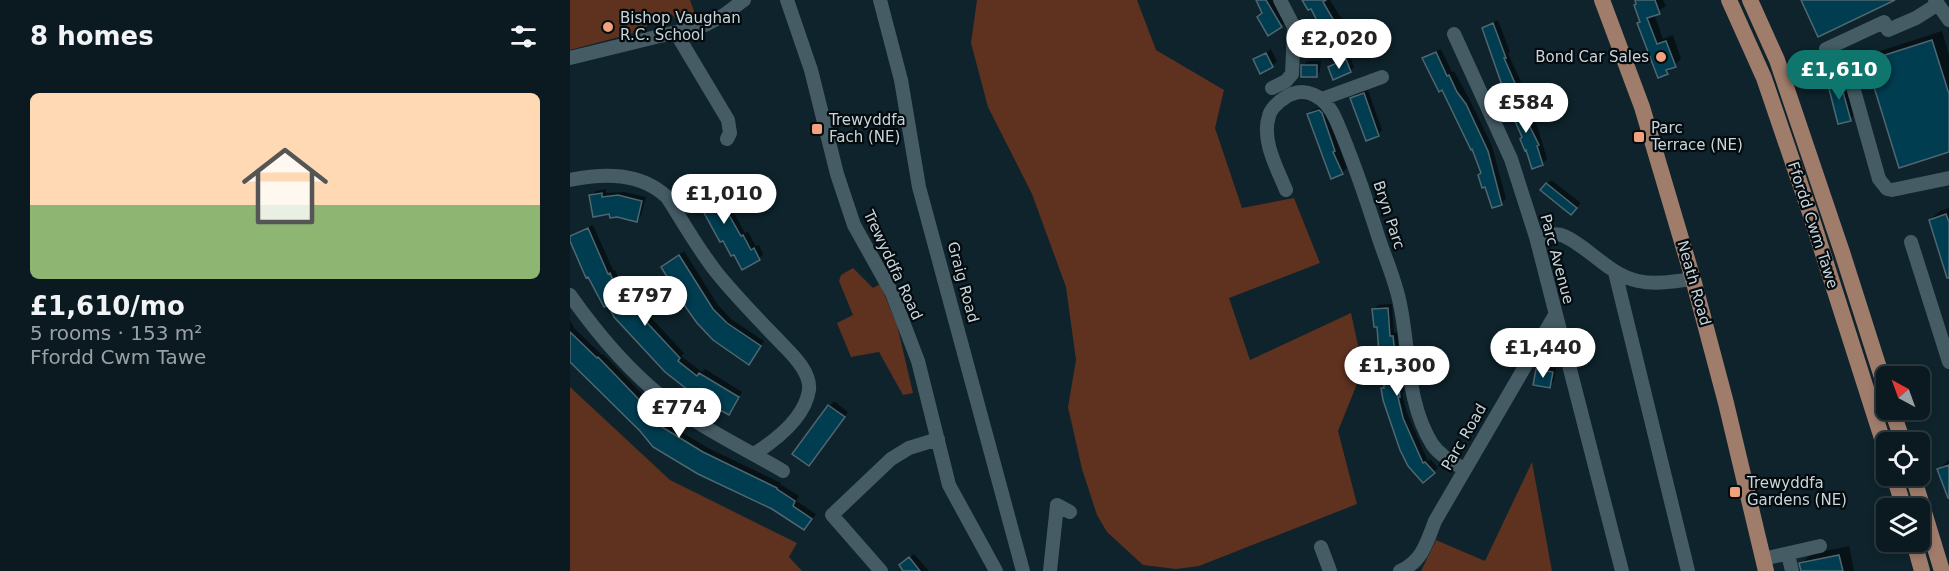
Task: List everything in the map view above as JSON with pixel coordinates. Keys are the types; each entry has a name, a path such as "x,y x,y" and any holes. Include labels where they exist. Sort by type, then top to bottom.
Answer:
{"main road":[{"name":"Neath Road","path":"1602,0 1642,107 1693,279 1765,565"},
{"name":"Ffordd Cwm Tawe","path":"1729,0 1764,78 1880,432"},
{"name":"Ffordd Cwm Tawe","path":"1750,0 1777,60 1878,366"},
{"path":"1916,486 1942,571"},
{"path":"1917,552 1922,571"}],"street":[{"path":"570,57 705,25 724,15 744,0"},
{"name":"Trewyddfa Road","path":"787,0 811,70 837,174 854,225 892,293 918,361 949,485 996,571"},
{"name":"Graig Road","path":"880,0 900,80 920,187 1023,571"},
{"path":"1272,88 1286,81 1292,74 1294,27 1280,0"},
{"path":"1826,49 1884,21 1888,30 1916,18 1936,2 1949,20"},
{"path":"676,33 728,120 730,133 727,139"},
{"name":"Parc Avenue","path":"1454,34 1511,159 1536,237 1622,571"},
{"path":"1286,190 1267,135 1269,115 1279,101 1289,94 1304,91 1322,99 1382,77"},
{"path":"1851,80 1882,185 1892,190 1949,178"},
{"name":"Bryn Parc","path":"1322,99 1333,112 1354,161 1400,301 1410,385 1419,416 1433,445 1443,456 1464,469"},
{"path":"570,180 606,175 626,176 657,188 667,197 716,271 745,306 797,359 810,388 803,406 774,442 754,454"},
{"path":"1536,237 1563,235 1615,272 1636,281 1656,284 1693,279"},
{"path":"1911,242 1949,362"},
{"path":"1615,272 1688,571"},
{"path":"570,295 610,347 662,397 728,441 783,471"},
{"name":"Parc Road","path":"1400,571 1409,567 1421,556 1435,521 1555,315"},
{"path":"881,571 832,515 891,459 909,448 938,440"},
{"path":"1050,571 1057,505 1071,512"},
{"path":"1765,565 1788,554 1820,546"},
{"path":"1321,547 1330,571"},
{"path":"1788,554 1792,571"}],"shaded area":[{"name":"Bishop Vaughan R.C. School","path":"570,0 690,0 697,20 681,23 671,14 662,16 652,20 645,30 570,50"},
{"path":"977,0 1137,0 1156,50 1224,90 1215,128 1242,208 1294,198 1320,263 1229,298 1250,360 1351,313 1363,369 1338,431 1357,504 1199,566 1176,569 1143,565 1107,532 1097,515 1082,469 1068,407 1076,360 1066,287 1032,194 988,107 971,43"},
{"path":"853,268 873,288 880,284 897,325 913,393 903,395 879,352 851,357 837,323 853,315 839,281 841,275"},
{"path":"570,387 670,480 797,543 789,557 802,571 570,571"},
{"path":"1532,462 1552,571 1421,571 1436,540 1485,561"}],"building":[{"path":"1256,0 1266,0 1282,27 1268,36 1257,17 1262,13"},
{"path":"1302,0 1326,0 1323,2 1341,33 1327,40 1311,9 1308,10"},
{"path":"1635,0 1655,0 1660,14 1647,18 1657,44 1666,41 1676,67 1666,70 1668,74 1658,78 1637,23 1640,22 1634,5"},
{"path":"1801,0 1895,0 1818,37"},
{"path":"1493,23 1506,58 1504,58 1517,88 1505,94 1482,28"},
{"path":"1932,40 1949,94 1949,152 1899,168 1866,61"},
{"path":"1436,52 1447,76 1449,75 1466,104 1488,151 1502,205 1492,208 1485,187 1482,188 1478,175 1481,173 1472,149 1442,90 1439,92 1422,58"},
{"path":"1266,53 1273,67 1260,74 1253,59"},
{"path":"1346,59 1351,72 1333,80 1328,67"},
{"path":"1301,65 1317,65 1317,77 1301,77"},
{"path":"1839,77 1851,121 1838,124 1827,81"},
{"path":"1364,93 1379,136 1366,141 1350,98"},
{"path":"1515,97 1539,145 1537,146 1543,165 1532,169 1520,139 1522,137 1506,101"},
{"path":"1319,110 1343,174 1331,179 1307,114"},
{"path":"709,180 741,236 743,235 751,250 754,248 760,260 742,270 723,241 720,242 691,189"},
{"path":"1546,183 1577,208 1571,215 1540,190"},
{"path":"602,193 602,197 618,195 642,201 637,222 617,217 610,218 609,214 593,217 589,195"},
{"path":"1946,214 1949,222 1949,278 1947,278 1929,220"},
{"path":"588,228 608,274 610,273 616,287 618,286 625,300 627,299 635,315 637,312 680,358 678,361 697,376 699,373 739,397 729,415 697,397 665,372 614,317 608,305 604,307 588,277 586,278 570,241 570,236"},
{"path":"679,255 713,309 727,323 761,346 749,365 713,340 687,309 661,267"},
{"path":"1388,308 1400,397 1398,397 1403,418 1423,463 1425,462 1435,473 1423,483 1408,466 1400,450 1383,400 1382,353 1379,353 1377,327 1374,327 1372,309"},
{"path":"570,332 598,357 664,425 662,427 703,452 777,488 795,501 793,506 812,519 804,530 772,509 698,474 653,447 640,431 570,362"},
{"path":"1536,369 1553,372 1550,388 1533,385"},
{"path":"828,405 845,417 809,466 792,454"},
{"path":"1949,465 1949,498 1948,498 1937,469"},
{"path":"1839,555 1843,571 1801,571 1799,563"},
{"path":"909,557 920,571 903,571 899,565"}],"place":[{"name":"Bishop Vaughan R.C. School","path":"608,27"},
{"name":"Bond Car Sales","path":"1661,57"},
{"name":"Trewyddfa Fach (NE)","path":"817,129"},
{"name":"Parc Terrace (NE)","path":"1639,137"},
{"name":"Trewyddfa Gardens (NE)","path":"1735,492"}]}
